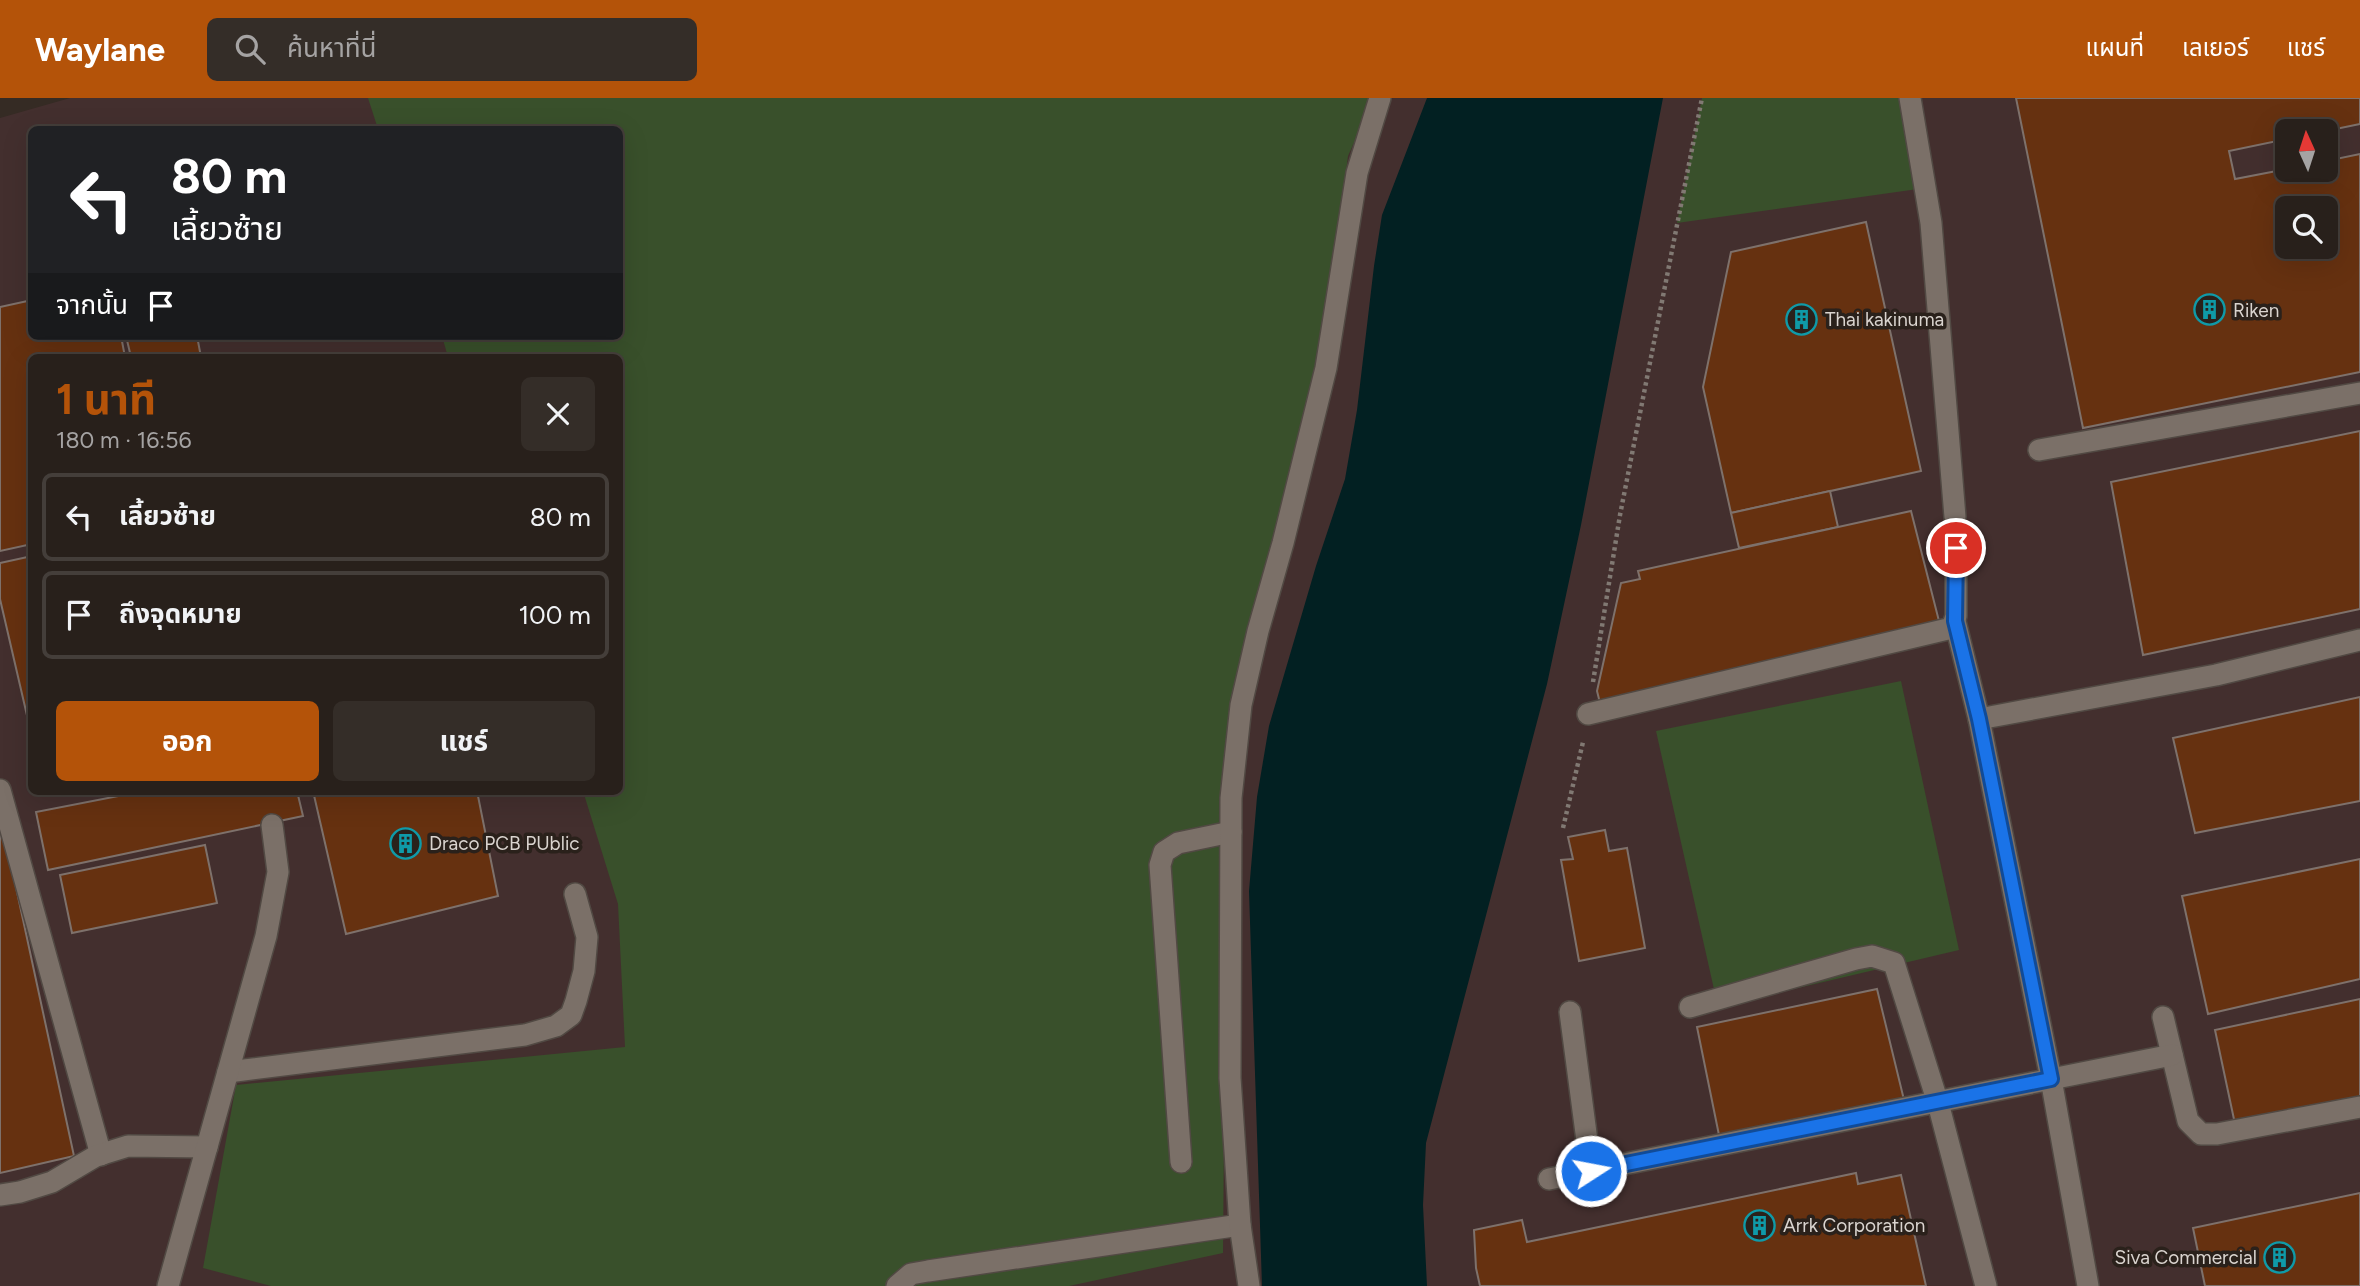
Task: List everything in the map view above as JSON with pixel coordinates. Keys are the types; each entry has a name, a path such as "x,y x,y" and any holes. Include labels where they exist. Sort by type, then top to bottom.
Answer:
{"lane":[{"path":"1249,1286 1240,1225 1230,1078 1231,832 1234,766 1241,705 1258,631 1323,382 1357,173 1380,98"},
{"path":"1910,98 1931,223 1955,517"},
{"path":"2039,450 2360,393"},
{"path":"1956,548 1955,621 1979,719 2051,1079 2088,1286"},
{"path":"1588,714 1952,628 1955,621"},
{"path":"1979,719 2216,675 2360,640"},
{"path":"0,790 101,1155"},
{"path":"168,1286 266,936 278,872 272,825"},
{"path":"1181,1162 1160,865 1164,852 1178,843 1231,832"},
{"path":"228,1072 525,1035 556,1026 571,1015 584,971 587,937 575,894"},
{"path":"1690,1007 1856,959 1872,956 1895,963 1938,1102 1986,1286"},
{"path":"1570,1012 1591,1171"},
{"path":"2163,1017 2188,1121 2201,1134 2217,1134 2360,1107"},
{"path":"1549,1179 2172,1055"},
{"path":"0,1195 52,1182 101,1155 128,1146 207,1147"},
{"path":"897,1286 911,1274 928,1270 1240,1225"}],"path":[{"path":"1563,828 1588,714 1620,515 1702,98"}],"shaded area":[{"path":"70,98 2360,98 2360,1286 0,1286 0,118"}],"green space":[{"path":"368,98 1374,98 1348,156 1312,437 1227,771 1223,1253 1069,1286 271,1286 203,1268 236,1085 625,1047 618,904 584,795 623,795 623,354 447,354 443,340 623,340 623,126 377,126"},
{"path":"1702,98 1912,98 1925,188 1677,223"},
{"path":"1901,681 1959,950 1718,1007 1656,731"}],"water":[{"path":"1427,98 1663,98 1581,525 1547,684 1426,1143 1423,1205 1427,1286 1262,1286 1249,891 1257,797 1269,726 1316,566 1345,479 1357,410 1382,215"}],"building":[{"name":"Riken","path":"2016,98 2360,98 2360,124 2338,129 2338,119 2275,119 2275,141 2229,151 2235,179 2275,171 2275,182 2338,182 2338,159 2360,154 2360,372 2083,428"},
{"name":"Thai kakinuma","path":"1866,222 1921,471 1731,513 1703,387 1731,252"},
{"path":"28,301 28,340 122,340 124,354 28,354 28,545 0,551 0,307"},
{"path":"127,340 198,340 200,354 130,354"},
{"path":"2360,431 2360,609 2143,655 2111,482"},
{"path":"1830,491 1838,527 1739,548 1731,513"},
{"path":"1911,511 1940,625 1601,707 1597,691 1621,583 1640,579 1638,571"},
{"path":"28,557 28,720 0,599 0,563"},
{"path":"2360,697 2360,801 2195,833 2173,738"},
{"path":"123,795 298,795 303,816 48,870 36,812"},
{"name":"Draco PCB PUblic","path":"314,795 478,795 498,896 346,934"},
{"path":"0,813 74,1156 0,1173"},
{"path":"1605,830 1609,851 1627,848 1645,948 1579,961 1561,860 1573,859 1568,837"},
{"path":"205,845 217,903 72,933 60,875"},
{"path":"2360,859 2360,979 2208,1014 2182,896"},
{"path":"1877,989 1905,1104 1720,1140 1697,1027"},
{"path":"2360,999 2360,1099 2235,1124 2215,1030"},
{"name":"Arrk Corporation","path":"1856,1173 1858,1184 1901,1175 1926,1286 1480,1286 1474,1230 1522,1220 1527,1242"},
{"name":"Siva Commercial","path":"2360,1193 2360,1286 2205,1286 2193,1228"}],"tunnel":[{"path":"1955,517 1956,548"}],"place":[{"name":"Riken","path":"2210,310"},
{"name":"Thai kakinuma","path":"1802,319"},
{"name":"Draco PCB PUblic","path":"406,843"},
{"name":"Arrk Corporation","path":"1760,1225"},
{"name":"Siva Commercial","path":"2280,1257"}],"route":[{"path":"1591,1171 2051,1079 1979,719 1955,621 1956,548"}]}
